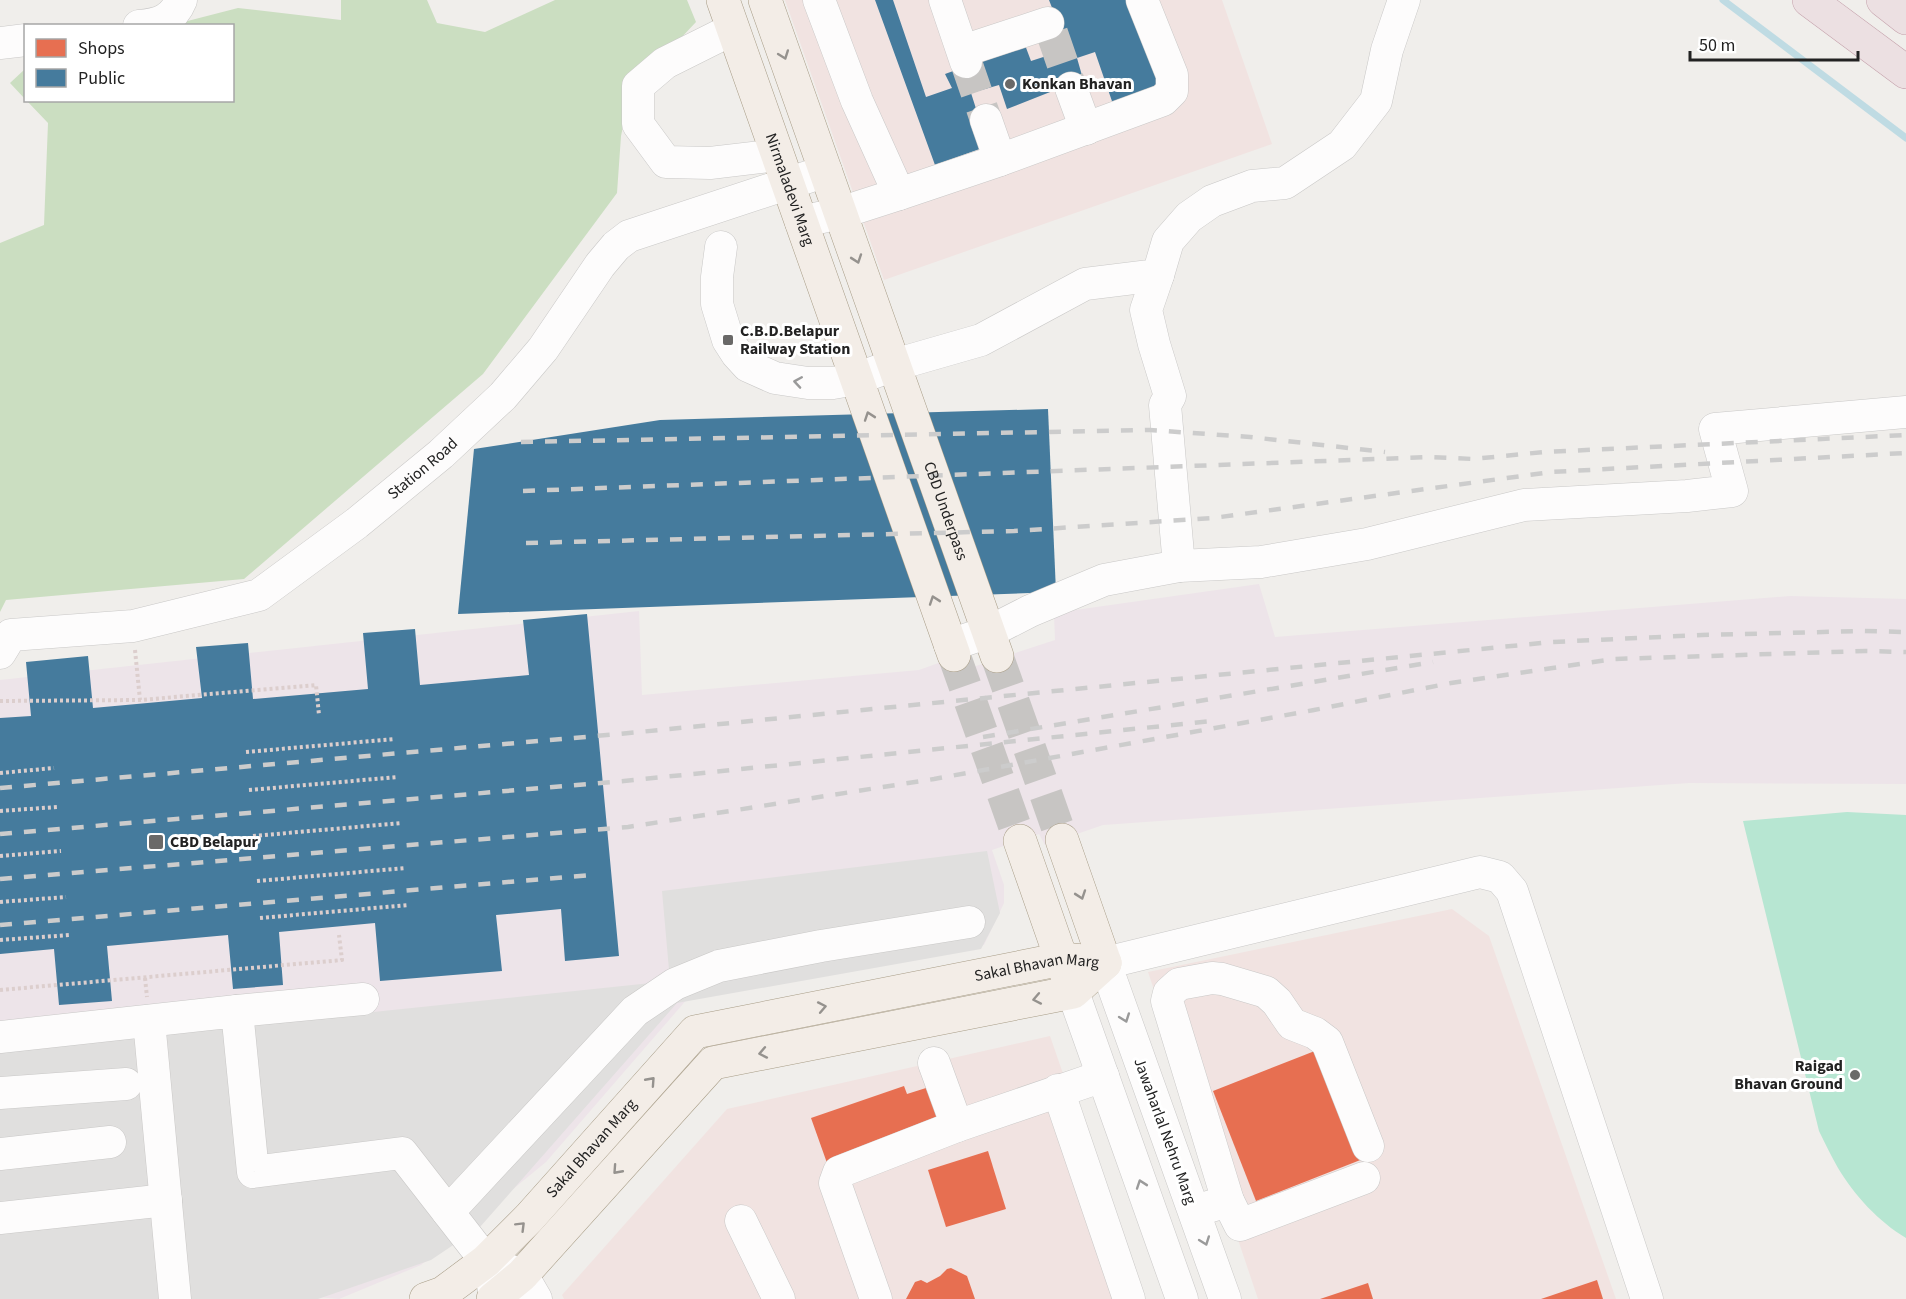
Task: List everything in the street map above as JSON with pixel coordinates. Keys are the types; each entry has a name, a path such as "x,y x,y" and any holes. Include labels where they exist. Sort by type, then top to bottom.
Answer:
{"highway":[{"path":"1809,0 1906,72"},
{"path":"1883,0 1906,18"}],"main road":[{"path":"765,0 894,365"},
{"name":"Nirmaladevi Marg","path":"728,14 856,379"},
{"name":"CBD Underpass","path":"894,365 993,644"},
{"path":"856,379 952,650"},
{"path":"1062,840 1105,963"},
{"path":"1020,841 1073,992"},
{"name":"Sakal Bhavan Marg","path":"426,1299 442,1293 486,1261 530,1218 695,1032 1062,959 1105,963"},
{"name":"Sakal Bhavan Marg","path":"495,1298 529,1287 713,1063 1073,992 1105,963"}],"street":[{"path":"154,24 165,21 173,14 181,0"},
{"path":"819,0 857,101 899,194"},
{"path":"945,0 964,57 1046,19"},
{"path":"801,222 840,213 1000,160 1163,100 1172,91 1172,75 1142,0"},
{"path":"1179,566 1165,405 1170,396 1146,310 1168,241 1189,218 1212,201 1252,186 1285,183 1342,145 1376,101 1386,50 1404,0"},
{"path":"728,14 638,86 638,124 666,162 826,171"},
{"path":"0,43 24,40"},
{"path":"1071,88 1086,129"},
{"path":"986,120 1000,160"},
{"name":"Station Road","path":"0,653 11,635 133,626 259,595 357,523 441,454 504,396 543,349 600,265 616,246 629,236 782,169"},
{"path":"721,247 717,277 717,304 728,340 748,366 775,378 808,383 833,383 856,379 894,365 981,340 1085,284 1158,274"},
{"path":"952,650 993,644 1030,611 1104,580 1179,566 1261,562 1367,544 1524,505 1687,496 1732,491 1715,429 1906,412"},
{"path":"1105,963 1480,872 1500,877 1512,891 1647,1299"},
{"path":"448,1212 635,1011 675,984 719,966 821,946 969,922"},
{"name":"Jawaharlal Nehru Marg","path":"1105,963 1225,1299"},
{"path":"1364,1178 1240,1225 1228,1201 1167,1001 1169,993 1179,984 1212,978 1266,992 1277,1002 1292,1024 1314,1033 1327,1042 1368,1146"},
{"path":"1073,992 1182,1299"},
{"path":"0,1037 363,999"},
{"path":"237,1011 253,1172 402,1153 486,1261 529,1287"},
{"path":"149,1021 175,1299"},
{"path":"934,1063 957,1126"},
{"path":"876,1299 834,1184 839,1172 957,1126 1103,1076"},
{"path":"1152,1094 1192,1082"},
{"path":"0,1093 126,1084"},
{"path":"1058,1090 1129,1299"},
{"path":"0,1154 110,1142"},
{"path":"0,1218 166,1200"},
{"path":"1156,1225 1228,1201"},
{"path":"741,1221 779,1299"},
{"path":"486,1261 495,1298"}],"path":[{"path":"133,626 140,700"},
{"path":"0,701 140,700 315,685 319,715"},
{"path":"246,752 395,739"},
{"path":"0,773 54,768"},
{"path":"249,790 398,777"},
{"path":"0,811 57,807"},
{"path":"253,836 402,823"},
{"path":"0,856 61,851"},
{"path":"257,881 406,868"},
{"path":"0,902 66,897"},
{"path":"260,918 409,905"},
{"path":"0,940 69,934"},
{"path":"0,990 342,960 339,935"}],"shaded area":[{"path":"785,0 1222,0 1272,144 884,280"},
{"path":"1259,584 1275,637 1790,596 1906,599 1906,784 1689,783 1103,825 1045,845 1039,834 992,850 1004,885 1004,903 984,945 689,997 546,1162 421,1265 339,1299 285,1294 269,1299 0,1299 0,680 639,611 642,695 919,670 969,652 973,667 1055,640 1054,613"},
{"path":"987,851 1000,913 981,949 677,1003 480,1227 431,1260 318,1299 0,1299 0,1051 670,981 662,891"},
{"path":"1452,909 1489,936 1616,1299 1258,1299 1148,972"},
{"path":"1050,1036 1141,1299 564,1299 562,1295 727,1109"}],"green space":[{"path":"341,0 427,0 437,23 485,32 555,0 687,0 696,22 630,92 621,136 617,193 483,374 244,579 6,600 0,612 0,243 44,225 48,123 28,102 234,102 234,24 176,24 238,8 341,20"},
{"path":"24,70 24,98 10,83"},
{"name":"Raigad Bhavan Ground","path":"1847,812 1906,815 1906,1238 1886,1224 1859,1198 1838,1168 1819,1131 1743,821"}],"building: Shops":[{"path":"1325,1047 1368,1157 1256,1201 1213,1091"},
{"path":"904,1086 907,1094 926,1088 938,1117 827,1163 811,1118"},
{"path":"988,1151 1006,1209 946,1227 928,1170"},
{"path":"951,1268 967,1276 975,1299 906,1299 915,1282 921,1280 927,1283"},
{"path":"1597,1280 1603,1299 1541,1299"},
{"path":"1368,1283 1373,1299 1320,1299"}],"building: Public":[{"name":"Konkan Bhavan","path":"875,0 893,0 926,97 952,88 945,74 1025,45 1031,61 1068,49 1049,0 1128,0 1162,82 1114,107 1095,52 1077,58 1083,79 1007,109 999,85 971,93 988,146 935,165"},
{"path":"1048,409 1056,592 458,614 474,449 660,420"},
{"name":"CBD Belapur","path":"587,614 619,956 565,961 561,909 496,915 502,971 380,981 375,923 279,932 283,985 233,989 228,935 107,946 112,1001 59,1005 54,949 0,954 0,718 31,716 26,662 88,656 93,708 202,698 196,647 248,643 253,699 368,689 363,633 415,629 420,685 529,675 523,620"}],"waterway":[{"path":"1723,0 1906,138"}],"tunnel":[{"path":"1052,33 1071,88"},
{"path":"966,62 986,120"},
{"path":"954,655 1020,841"},
{"path":"997,656 1062,840"}],"railway":[{"path":"521,442 1150,430 1250,437 1385,452"},
{"path":"523,491 1430,457 1473,459 1544,452 1906,435"},
{"path":"526,543 1014,531 1213,518 1551,472 1906,453"},
{"path":"0,788 619,734 1552,642 1702,635 1906,632"},
{"path":"0,879 628,827 934,779 1451,683 1614,659 1865,651 1906,652"},
{"path":"983,737 1433,662"},
{"path":"0,834 624,781 1212,721"},
{"path":"0,925 591,875"}],"place":[{"name":"Konkan Bhavan","path":"1010,84"},
{"name":"C.B.D.Belapur Railway Station","path":"728,340"},
{"name":"CBD Belapur","path":"156,842"},
{"name":"Raigad Bhavan Ground","path":"1855,1075"}]}
